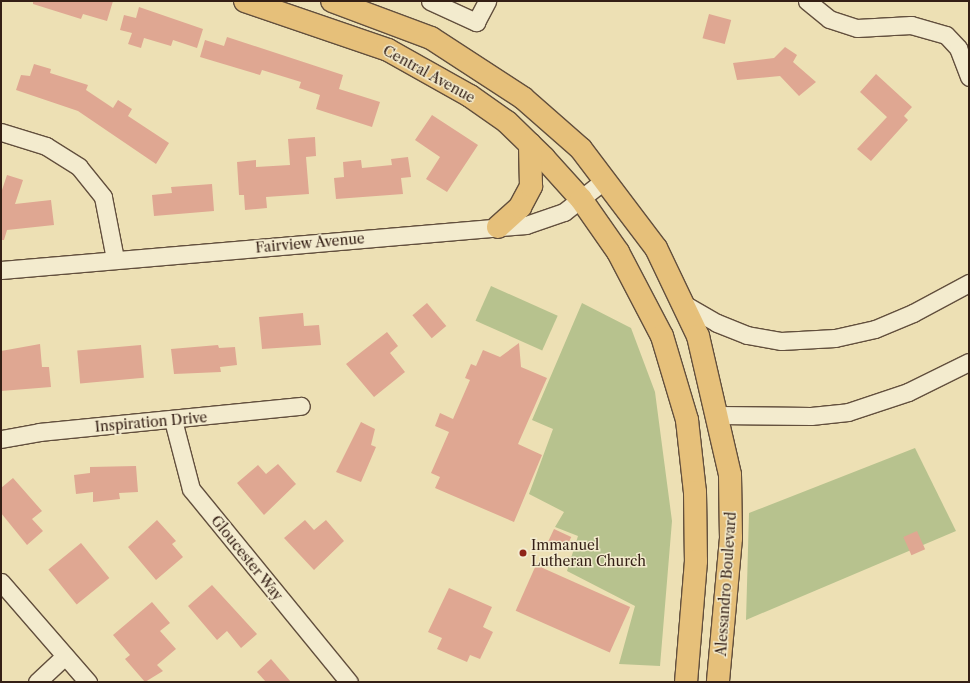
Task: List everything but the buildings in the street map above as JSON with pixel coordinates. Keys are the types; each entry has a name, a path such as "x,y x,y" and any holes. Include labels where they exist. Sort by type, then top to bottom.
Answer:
{"main road":[{"name":"Central Avenue","path":"245,1 388,50 470,96 507,122 530,144 581,199"},
{"name":"Central Avenue","path":"332,1 431,38 495,78 581,149 606,179"},
{"path":"498,227 520,206 531,186 530,144"},
{"name":"Alessandro Boulevard","path":"606,179 656,248 684,304 698,336 718,415 731,503 718,682"},
{"path":"581,199 618,252 650,309 678,384 695,492 696,561 686,682"},
{"path":"650,309 672,327 699,402 718,415"}],"street":[{"path":"430,1 476,22 487,1"},
{"path":"807,1 829,19 857,28 911,25 946,35 958,48 969,77"},
{"path":"1,132 46,146 79,167 103,197 115,259"},
{"name":"Fairview Avenue","path":"1,270 498,227 550,219 581,199 606,179"},
{"path":"684,304 717,324 746,334 781,342 835,338 875,329 913,313 969,283"},
{"path":"718,415 811,416 848,412 908,392 969,362"},
{"name":"Inspiration Drive","path":"1,439 39,432 173,420 301,406"},
{"name":"Gloucester Way","path":"173,420 191,489 349,682"},
{"path":"1,582 88,682"},
{"path":"37,682 65,656"}],"green space":[{"path":"491,286 558,316 542,350 476,321"},
{"path":"582,303 631,328 655,392 672,521 660,666 619,664 635,606 567,571 578,536 555,527 564,512 529,494 553,429 532,420"},
{"path":"915,448 956,531 746,620 749,513"}],"place":[{"name":"Immanuel Lutheran Church","path":"523,553"}]}
